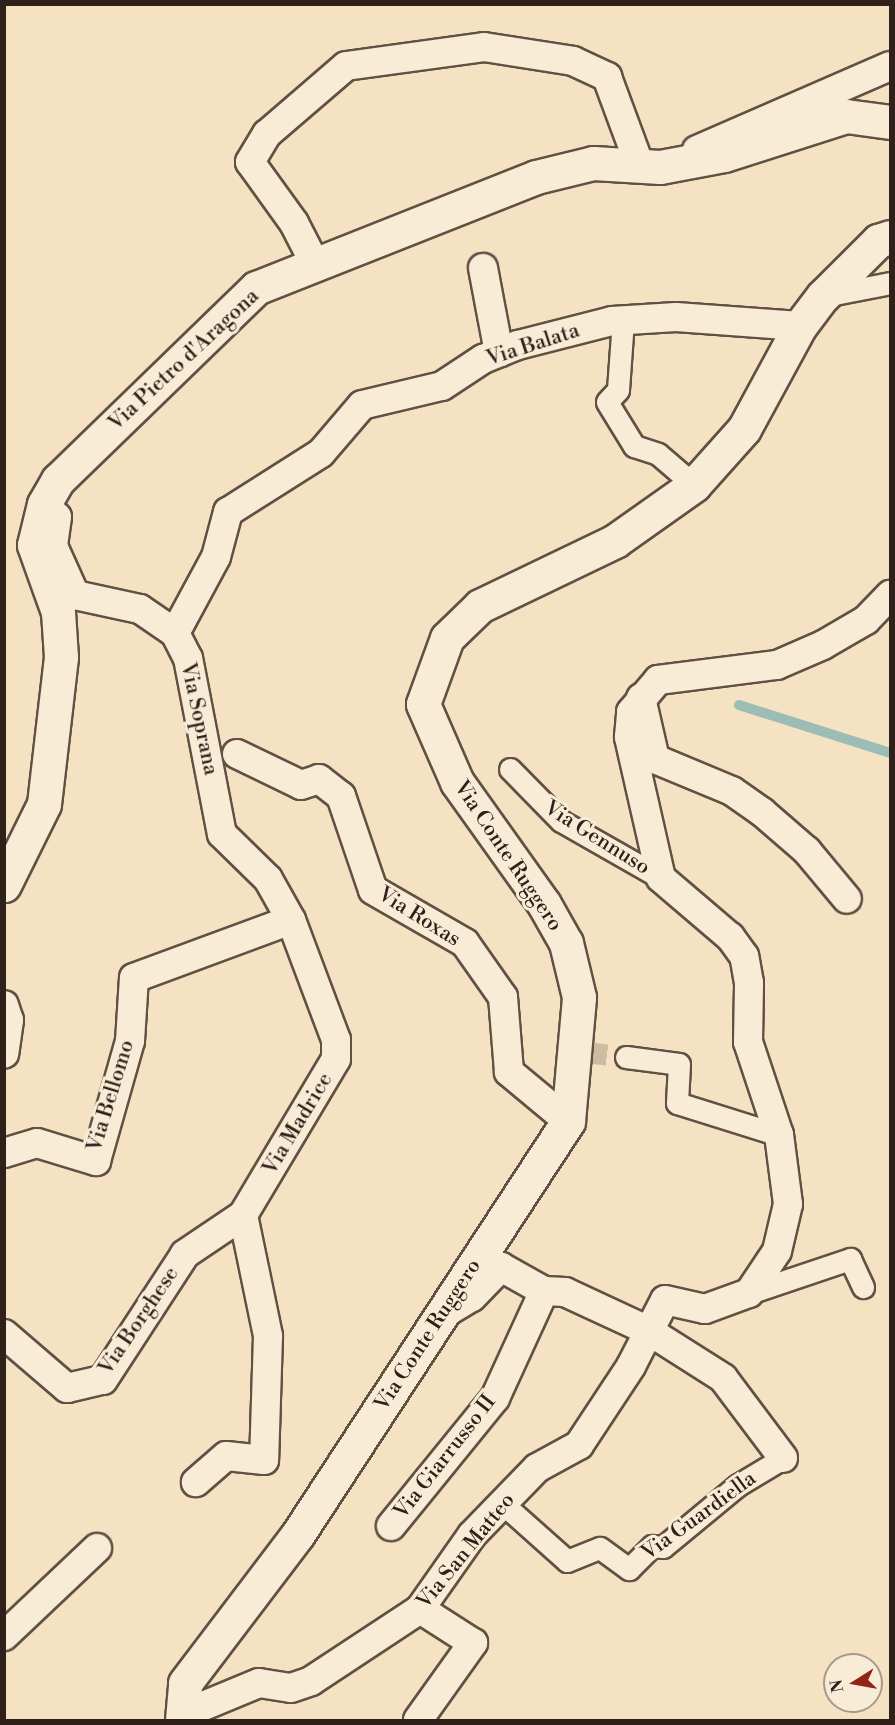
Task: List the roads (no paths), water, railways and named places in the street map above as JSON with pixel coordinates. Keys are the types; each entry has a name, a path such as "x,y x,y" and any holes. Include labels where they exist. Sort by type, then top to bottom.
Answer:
{"street":[{"path":"315,264 294,223 250,162 267,134 346,66 484,46 573,61 607,77 650,166 891,66"},
{"name":"Via Pietro d'Aragona","path":"7,879 44,804 61,657 58,612 34,545 44,504 58,480 256,288 536,177 593,163 650,166 724,156 846,116 891,122"},
{"name":"Via Conte Ruggero","path":"183,1717 185,1683 298,1534 568,1121 582,1052 579,997 566,943 544,904 457,782 423,704 447,638 480,606 615,541 694,485 744,429 800,326 823,296 878,241 891,237"},
{"path":"483,268 499,353"},
{"path":"823,296 891,283"},
{"name":"Via Balata","path":"175,633 216,557 228,512 321,453 362,405 442,386 499,353 623,320 676,317 800,326"},
{"path":"623,320 618,390 607,402 634,446 658,454 694,485"},
{"name":"Via Soprana","path":"44,504 57,517 53,546 75,595 140,609 175,633 188,658 222,834 268,879 291,920"},
{"path":"749,1293 777,1251 788,1204 779,1136 748,1042 749,983 744,956 730,938 661,878 629,737 631,712 658,680 777,665 866,620 891,595"},
{"path":"641,698 655,759 732,791 762,812 807,851 847,899"},
{"name":"Via Roxas","path":"237,754 301,785 319,779 341,796 373,890 465,943 503,997 509,1072 568,1121"},
{"name":"Via Gennuso","path":"510,769 561,821 661,878"},
{"name":"Via Bellomo","path":"4,1153 37,1143 96,1161 130,1041 134,978 291,920"},
{"name":"Via Madrice","path":"243,1215 336,1059 336,1040 291,920"},
{"path":"4,1054 7,1012"},
{"path":"626,1057 679,1064 677,1103 779,1136"},
{"path":"196,1482 226,1456 264,1460 268,1336 243,1215"},
{"name":"Via Borghese","path":"4,1334 67,1388 103,1380 185,1254 243,1215"},
{"path":"749,1293 850,1259 863,1287"},
{"path":"440,1316 471,1297 501,1267 544,1291 565,1292 649,1331 723,1378 783,1458"},
{"name":"Via Giarrusso II","path":"391,1526 495,1398 544,1291"},
{"name":"Via San Matteo","path":"183,1717 259,1683 291,1688 311,1681 420,1609 472,1535 502,1503 537,1467 579,1445 649,1331 665,1300 705,1309 749,1293"},
{"name":"Via Guardiella","path":"502,1503 567,1561 600,1548 629,1569 652,1546 663,1547 738,1485 783,1458"},
{"path":"4,1636 97,1548"},
{"path":"418,1720 473,1643 420,1609"}],"waterway":[{"path":"739,705 890,753"}],"tunnel":[{"path":"586,1052 626,1057"}]}
